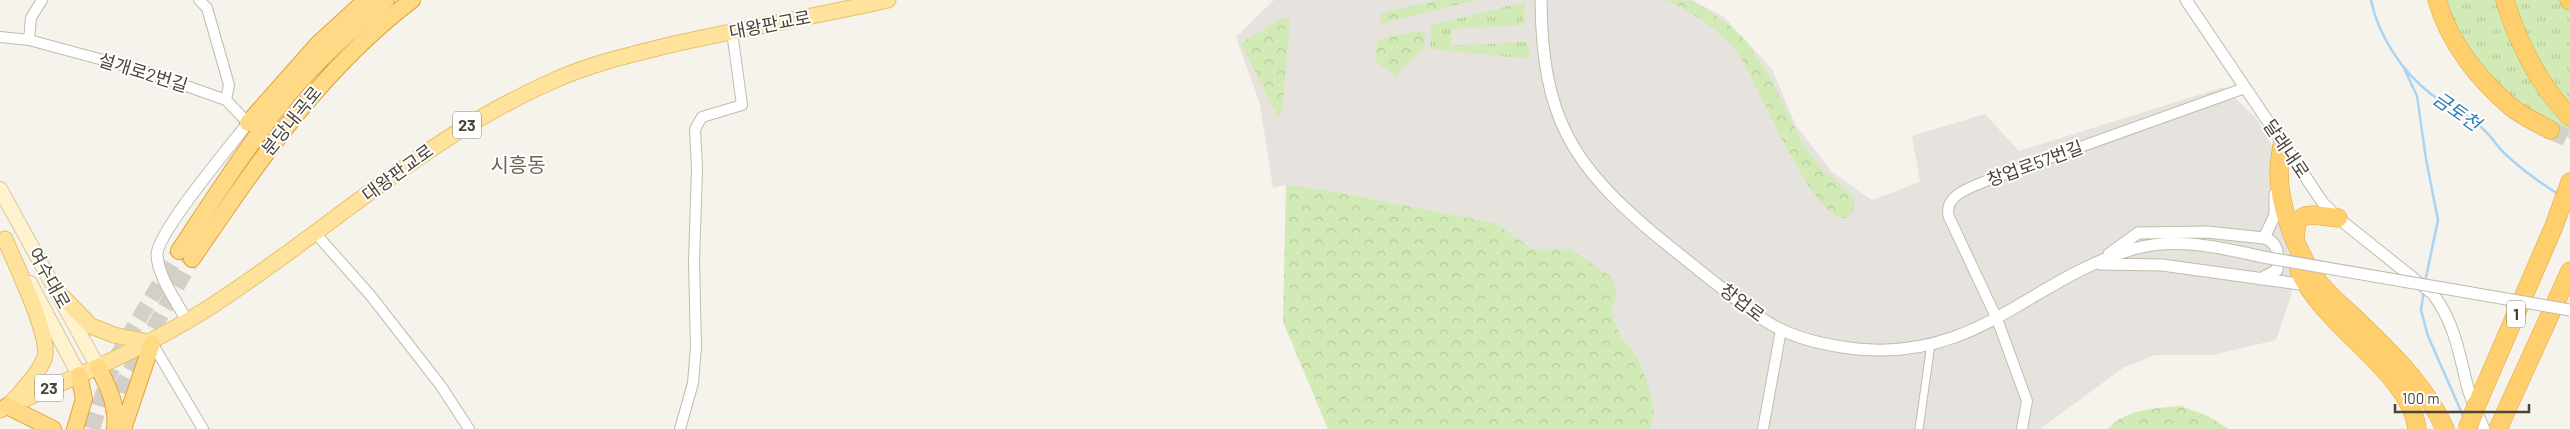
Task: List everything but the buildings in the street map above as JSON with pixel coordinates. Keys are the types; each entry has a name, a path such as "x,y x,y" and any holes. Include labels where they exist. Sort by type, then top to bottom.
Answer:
{"highway":[{"path":"248,123 317,44 366,0"},
{"name":"분당내곡로","path":"386,0 341,40 289,94 243,155 185,255 299,109 361,45 412,0"},
{"path":"2437,0 2455,43 2478,74 2512,108 2550,130"},
{"path":"2505,0 2528,56 2544,86 2570,117"},
{"path":"2282,145 2274,163 2274,188 2288,242 2307,285 2324,309 2378,353"},
{"path":"2282,145 2279,171 2280,183 2295,239 2313,276 2378,353 2434,406 2445,429"},
{"name":"1","path":"2467,429 2554,226 2570,182"},
{"path":"2295,239 2297,221 2305,216 2338,218"},
{"name":"1","path":"2498,429 2570,271"},
{"path":"123,429 152,342"},
{"path":"98,367 114,402 117,416 115,429"},
{"path":"2394,370 2412,409 2417,429"},
{"path":"76,429 84,399 79,375"},
{"path":"4,408 54,429"}],"main road":[{"name":"대왕판교로","path":"4,408 152,342 187,321 316,234 427,151 508,102 555,80 601,62 732,32 888,0"},
{"name":"여수대로","path":"0,189 98,367"},
{"name":"여수대로","path":"2,235 79,375"},
{"path":"2,235 43,330 45,357 34,376 4,408"},
{"path":"56,290 90,326 114,334 152,342"}],"street":[{"path":"28,40 31,18 42,0"},
{"path":"200,0 207,8 229,85 226,100"},
{"name":"창업로","path":"1541,0 1541,31 1551,98 1562,127 1588,170 1630,214 1766,321 1781,330 1822,343 1873,350 1895,350 1931,344 1957,337 1997,319 2095,264"},
{"name":"달래내로","path":"2186,0 2282,145 2323,203 2338,218 2433,294 2445,310 2456,335 2468,387 2484,429"},
{"path":"680,429 693,383 696,347 694,262 697,169 695,129 702,117 742,105 732,32"},
{"name":"설개로2번길","path":"0,37 28,40 144,70 226,100 248,123"},
{"name":"창업로57번길","path":"1997,319 1948,218 1947,211 1951,200 1991,179 2245,88"},
{"path":"187,321 159,265 157,253 175,220 248,123"},
{"path":"2264,238 2275,215 2274,188"},
{"path":"2095,264 2138,233 2208,232 2270,240 2276,247 2279,258 2276,270 2260,279"},
{"path":"316,234 371,296 440,386 463,426"},
{"path":"2095,264 2139,248 2166,245 2217,246 2263,257 2570,310"},
{"path":"2095,264 2162,265 2307,285"},
{"path":"1997,319 2027,401 2022,429"},
{"path":"1764,429 1781,330"},
{"path":"152,342 203,429"},
{"path":"1919,429 1931,344"},
{"path":"684,417 691,429"}],"shaded area":[{"path":"1274,0 1692,0 1724,17 1772,69 1795,124 1832,172 1872,200 1920,182 1912,136 1985,114 2019,151 2224,87 2256,118 2289,174 2292,293 2276,340 2212,355 2155,355 2123,368 2040,429 1650,429 1654,412 1637,357 1621,337 1611,312 1617,296 1546,250 1533,249 1495,223 1326,190 1286,185 1273,188 1260,104 1236,37"}],"green space":[{"path":"1439,0 1475,0 1380,24 1381,13"},
{"path":"1665,0 1693,1 1727,23 1745,40 1771,79 1803,145 1822,169 1853,196 1854,208 1848,216 1845,218 1831,212 1815,195 1800,172 1734,48 1702,20"},
{"path":"2437,0 2570,0 2570,139 2550,130 2478,74"},
{"path":"1525,2 1524,25 1451,29 1451,46 1527,42 1530,59 1430,49 1431,25"},
{"path":"1283,18 1288,18 1290,23 1282,111 1280,116 1277,116 1241,43"},
{"path":"1415,31 1425,32 1424,49 1398,72 1397,77 1375,61 1377,41"},
{"path":"1286,185 1326,190 1495,223 1533,249 1568,249 1584,258 1611,277 1617,296 1611,312 1621,337 1637,357 1649,387 1654,412 1650,429 1328,429 1283,322"},
{"path":"2181,406 2208,416 2229,429 2108,429 2115,422 2132,413"}],"waterway":[{"name":"금토천","path":"2371,0 2374,13 2385,39 2410,75 2431,94 2478,124 2510,159 2558,194"},
{"path":"2404,68 2417,96 2426,159 2438,220 2425,282"},
{"path":"2424,290 2421,310 2428,336 2464,418"}],"tunnel":[{"path":"2550,130 2570,139"},
{"path":"92,429 108,378 119,353 179,251"},
{"path":"112,415 124,382 192,259"}],"district":[{"name":"시흥동","path":"518,165"}]}
